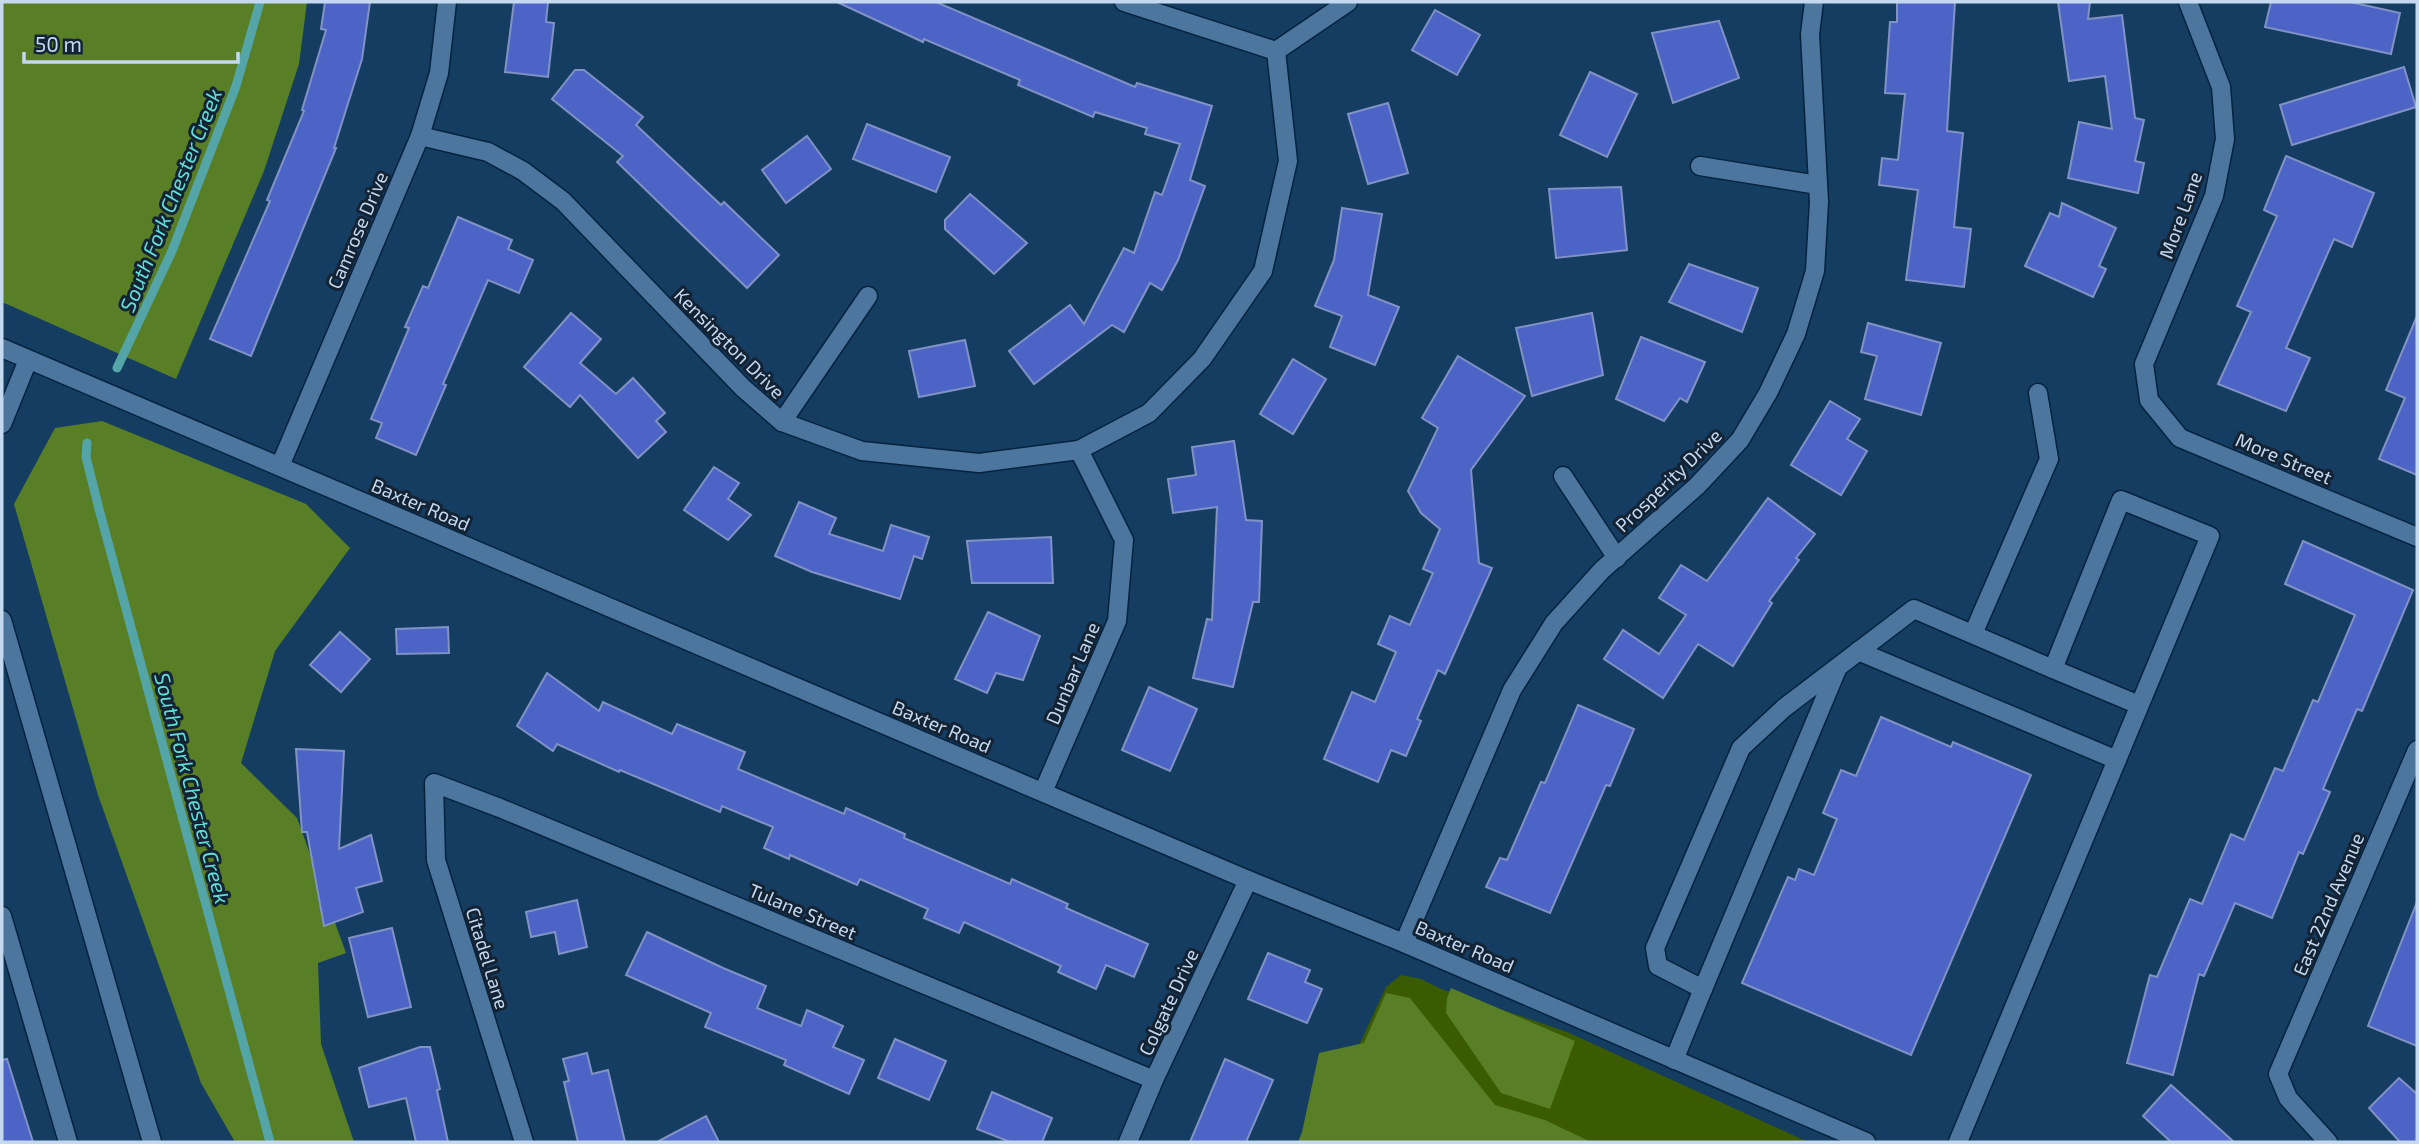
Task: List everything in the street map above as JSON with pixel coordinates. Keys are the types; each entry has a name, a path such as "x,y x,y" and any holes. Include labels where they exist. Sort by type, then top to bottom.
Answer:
{"street":[{"name":"Camrose Drive","path":"280,466 420,135 439,73 447,2"},
{"path":"1124,2 1276,51 1348,2"},
{"name":"Prosperity Drive","path":"1404,943 1512,690 1555,623 1602,570 1655,526 1740,440 1768,393 1796,334 1815,271 1818,185 1811,96 1810,34 1814,2"},
{"name":"More Lane","path":"2149,400 2144,365 2214,196 2225,139 2221,87 2188,2"},
{"name":"Kensington Drive","path":"420,135 488,152 523,171 563,201 743,388 782,422 862,451 979,463 1079,450 1149,413 1202,359 1263,271 1288,161 1276,51"},
{"path":"1700,166 1818,185"},
{"path":"782,422 868,296"},
{"name":"Baxter Road","path":"2,348 1866,1142"},
{"path":"2,424 28,360"},
{"path":"1973,634 2049,459 2038,393"},
{"name":"More Street","path":"2149,400 2180,438 2417,537"},
{"name":"Dunbar Lane","path":"1043,792 1116,621 1124,540 1079,450"},
{"path":"1563,476 1617,558"},
{"path":"1958,1142 2210,536 2121,500 2053,669"},
{"path":"1703,989 1658,966 1655,948 1741,748 1784,708 1914,609 2140,705"},
{"path":"2,620 152,1142"},
{"path":"1858,652 2117,760"},
{"path":"1674,1060 1838,667"},
{"name":"East 22nd Avenue","path":"2328,1142 2288,1098 2278,1074 2417,750"},
{"name":"Tulane Street","path":"434,783 1154,1080"},
{"name":"Citadel Lane","path":"434,783 436,860 524,1142"},
{"name":"Colgate Drive","path":"1128,1142 1154,1080 1248,880"},
{"path":"2,916 68,1142"}],"green space":[{"path":"2,2 307,2 299,64 264,171 176,379 2,302"},
{"path":"102,421 306,504 350,548 275,651 241,763 297,818 346,953 318,963 321,1044 354,1142 235,1142 201,1083 98,795 14,504 55,428"},
{"path":"1401,975 1421,979 1441,989 1567,1032 1808,1142 1314,1142 1386,987"},
{"path":"1451,988 1575,1041 1550,1109 1501,1093 1446,1013"},
{"path":"1386,993 1410,998 1495,1105 1545,1120 1591,1142 1298,1142 1319,1053 1364,1043"}],"building":[{"path":"325,2 370,2 362,59 336,148 251,356 210,339 270,201 267,200 304,111 302,110 326,30 321,29"},
{"path":"514,2 548,2 546,22 554,23 548,77 505,72"},
{"path":"837,2 936,2 1135,87 1137,83 1212,106 1190,180 1205,186 1178,260 1162,290 1150,283 1124,332 1112,325 1034,384 1009,351 1070,305 1084,324 1124,248 1134,253 1155,192 1162,195 1180,144 1145,134 1147,128 1095,112 1093,117 1018,85 1020,80 924,39 923,42"},
{"path":"1897,2 1955,2 1947,131 1963,133 1954,227 1971,229 1964,287 1906,280 1918,190 1879,185 1882,158 1898,160 1905,94 1885,93 1890,22 1897,22"},
{"path":"2058,2 2090,2 2088,19 2122,15 2135,118 2144,120 2135,161 2144,163 2138,193 2068,178 2079,122 2112,129 2105,76 2069,81"},
{"path":"2271,2 2350,2 2400,13 2391,54 2265,27"},
{"path":"1435,10 1480,35 1457,75 1412,50"},
{"path":"1719,21 1739,78 1673,103 1652,33"},
{"path":"2404,67 2416,107 2292,145 2280,105"},
{"path":"575,70 584,70 643,117 636,125 721,205 724,202 779,255 747,288 617,162 623,156 552,99"},
{"path":"1590,72 1637,94 1607,157 1560,135"},
{"path":"1388,103 1408,173 1368,184 1348,114"},
{"path":"867,124 950,157 936,192 853,159"},
{"path":"807,136 831,169 786,203 762,170"},
{"path":"2286,156 2374,193 2352,247 2334,239 2286,348 2310,358 2286,411 2218,384 2251,312 2237,306 2277,216 2264,210"},
{"path":"1621,187 1627,250 1556,258 1549,189"},
{"path":"970,194 1027,243 994,274 945,229 945,220"},
{"path":"2062,203 2116,228 2099,266 2106,269 2093,297 2025,266 2050,213 2059,217"},
{"path":"1342,208 1382,214 1368,295 1399,307 1375,365 1330,347 1342,316 1315,306 1334,260"},
{"path":"458,217 512,240 508,249 533,260 519,293 488,280 416,455 376,438 382,423 371,419 409,328 405,327 423,286 428,288"},
{"path":"1689,264 1758,288 1742,332 1669,302"},
{"path":"571,313 601,339 580,363 616,394 633,378 665,413 656,421 666,432 638,458 580,395 570,407 524,367"},
{"path":"1592,313 1603,375 1532,396 1516,328"},
{"path":"2417,316 2417,475 2379,459 2405,398 2386,390"},
{"path":"1868,323 1941,343 1921,415 1865,399 1877,356 1861,352"},
{"path":"1641,337 1705,362 1687,402 1680,398 1664,421 1616,399"},
{"path":"965,340 975,386 919,397 909,351"},
{"path":"1458,356 1525,396 1471,470 1479,563 1492,568 1445,674 1438,670 1417,719 1421,721 1406,756 1391,750 1378,782 1324,759 1352,692 1375,702 1396,652 1378,644 1390,616 1410,625 1433,573 1423,569 1440,529 1421,513 1408,491 1438,428 1422,418"},
{"path":"1293,359 1326,379 1293,434 1260,414"},
{"path":"1830,401 1860,419 1847,439 1867,451 1841,495 1791,465"},
{"path":"1234,441 1246,520 1262,521 1259,602 1253,602 1233,687 1193,678 1207,619 1212,620 1217,507 1173,513 1168,479 1196,475 1192,447"},
{"path":"714,467 739,483 728,499 751,515 728,540 684,510"},
{"path":"1768,498 1815,534 1769,601 1772,603 1733,666 1698,644 1663,698 1604,659 1623,630 1659,654 1686,615 1659,598 1681,565 1707,581"},
{"path":"799,502 836,518 829,534 883,551 891,525 929,537 922,559 914,556 900,599 812,572 775,556"},
{"path":"1051,537 1053,583 972,583 967,541"},
{"path":"2303,541 2413,590 2362,711 2357,709 2323,789 2330,792 2303,854 2299,852 2272,918 2235,903 2204,976 2199,974 2173,1075 2127,1063 2150,975 2157,977 2190,899 2202,904 2231,834 2244,840 2275,768 2283,771 2313,700 2318,702 2355,615 2285,584"},
{"path":"988,612 1040,636 1023,680 996,673 987,693 955,679"},
{"path":"448,627 449,653 397,654 396,629"},
{"path":"340,632 370,659 341,692 310,665"},
{"path":"547,673 599,711 603,702 672,734 677,724 745,752 738,769 844,814 846,808 905,834 904,838 1010,884 1012,879 1068,904 1066,908 1148,944 1134,977 1106,965 1096,989 1058,972 1061,966 964,922 959,933 924,918 928,909 860,879 857,885 790,855 789,859 764,848 773,827 722,806 720,812 557,744 553,751 517,726"},
{"path":"1149,687 1197,709 1170,771 1122,750"},
{"path":"1578,705 1634,729 1610,786 1606,785 1550,913 1486,887 1500,858 1507,860 1541,782 1545,783"},
{"path":"1881,717 1951,747 1953,742 2031,775 1911,1055 1742,983 1788,877 1795,880 1799,869 1814,875 1837,819 1823,813 1841,770 1856,776"},
{"path":"296,749 344,751 339,849 371,835 382,881 356,888 363,912 324,926 307,832 302,832"},
{"path":"577,900 587,947 559,954 555,932 531,937 526,912"},
{"path":"2417,902 2417,1046 2368,1026"},
{"path":"392,928 411,1007 368,1017 349,938"},
{"path":"647,932 766,986 757,1008 801,1026 807,1010 843,1026 833,1047 864,1060 849,1094 784,1065 786,1060 705,1027 711,1013 626,975"},
{"path":"1268,953 1310,970 1305,982 1322,989 1307,1023 1248,999"},
{"path":"895,1039 946,1061 929,1100 878,1078"},
{"path":"420,1047 430,1047 448,1142 416,1142 406,1098 369,1107 359,1068"},
{"path":"587,1053 592,1074 608,1070 625,1142 578,1142 564,1082 569,1081 563,1059"},
{"path":"7,1059 33,1142 2,1142 2,1060"},
{"path":"1225,1059 1273,1080 1246,1142 1190,1142"},
{"path":"2399,1078 2417,1094 2417,1142 2400,1142 2369,1108"},
{"path":"2171,1085 2234,1142 2171,1142 2143,1116"},
{"path":"992,1092 1052,1118 1042,1142 1010,1142 977,1129"},
{"path":"706,1116 719,1142 657,1142"}],"waterway":[{"name":"South Fork Chester Creek","path":"117,368 172,251 236,86 260,2"},
{"name":"South Fork Chester Creek","path":"87,443 86,457 99,509 270,1142"}]}
